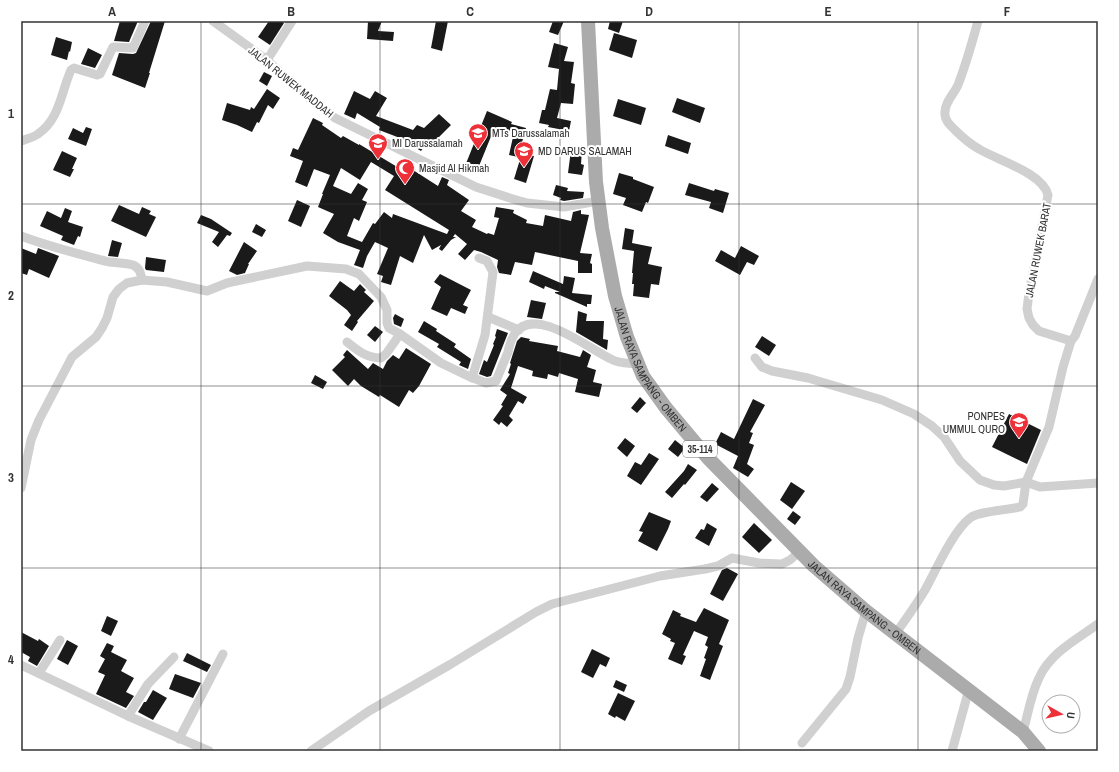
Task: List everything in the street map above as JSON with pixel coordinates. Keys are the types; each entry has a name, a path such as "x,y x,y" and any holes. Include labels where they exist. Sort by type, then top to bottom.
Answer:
{"main road":[{"name":"JALAN RAYA SAMPANG - OMBEN","path":"588,21 598,200 615,296 627,337 643,376 666,408 708,458 799,552 866,611 1024,732 1039,751"}],"street":[{"path":"21,141 38,134 50,124 56,112 71,70 74,68 97,75 100,74 113,47 133,48 145,21"},
{"name":"JALAN RUWEK MADDAH","path":"213,21 268,60 305,95 335,118 476,187 527,203 564,207 598,200"},
{"path":"268,60 292,21"},
{"name":"JALAN RUWEK BARAT","path":"978,21 969,54 957,87 946,105 945,116 948,124 980,150 1027,173 1045,185 1048,195 1028,292 1027,309 1029,318 1039,331 1071,341"},
{"path":"21,236 60,250 112,262 133,265 138,268 142,280"},
{"path":"472,378 485,335 493,272 487,261 480,258"},
{"path":"21,488 30,440 39,420 72,357 96,337 107,318 113,296 118,288 127,283 142,280 167,282 207,291 227,283 307,266 346,269 359,274 381,298 387,310 387,323 389,328 400,334 440,363 486,383 496,381 514,335 523,325 534,323 546,325 559,330 612,360 622,363 638,364"},
{"path":"896,633 924,591 943,555 958,531 970,518 980,513 1020,507 1023,504 1025,486 1049,427 1063,367 1071,341 1075,336 1098,280"},
{"path":"488,318 519,330"},
{"path":"347,342 358,351 369,357 381,358 386,354 400,334"},
{"path":"755,358 762,367 772,371 808,378 845,388 882,400 914,414 932,426 944,437 960,461 980,480 994,485 1040,487 1098,483"},
{"path":"311,751 369,711 452,664 536,612 552,604 660,576 718,566 732,558 759,563 782,564 790,560 799,552"},
{"path":"802,743 846,689 866,611"},
{"path":"1024,732 1035,686 1039,676 1053,658 1066,646 1098,624"},
{"path":"39,673 60,640"},
{"path":"180,739 223,654"},
{"path":"128,716 148,684 174,657"},
{"path":"21,665 128,716 209,751"},
{"path":"952,751 968,689"}],"building":[{"path":"120,21 138,21 129,42 114,41"},
{"path":"151,21 165,21 145,88 112,75 119,53 136,53"},
{"path":"269,21 280,21 284,23 270,45 258,37"},
{"path":"368,21 382,21 378,31 394,32 393,41 367,39"},
{"path":"436,21 448,21 442,51 431,48"},
{"path":"553,21 564,21 558,35 549,32"},
{"path":"610,21 623,21 619,33 608,29"},
{"path":"614,33 637,40 632,58 609,50"},
{"path":"56,37 72,42 67,60 51,55"},
{"path":"554,43 568,47 564,61 574,62 571,83 575,84 573,104 561,103 557,118 571,121 569,131 548,127 549,125 539,123 542,110 545,110 550,89 557,90 559,69 548,67"},
{"path":"88,48 102,55 95,68 81,64"},
{"path":"264,72 272,76 267,86 259,81"},
{"path":"267,89 280,98 273,109 268,105 259,123 257,122 252,132 222,120 227,103 250,110 251,107 254,109"},
{"path":"354,91 370,99 375,91 387,98 376,116 413,130 417,125 424,128 439,114 451,125 438,138 435,147 426,143 421,151 411,145 413,143 379,130 380,127 357,113 355,119 344,114"},
{"path":"677,98 705,108 700,123 672,112"},
{"path":"618,99 646,108 641,125 613,116"},
{"name":"MTs Darussalamah","path":"487,111 512,122 511,124 526,128 518,157 509,155 513,137 494,129 477,171 465,166"},
{"path":"313,118 323,123 322,125 341,138 343,136 359,144 399,168 402,163 438,186 442,177 449,180 447,185 469,200 461,211 476,220 472,227 487,234 494,235 499,218 494,217 496,207 514,210 513,213 527,220 526,223 543,226 545,215 571,221 573,212 581,210 581,214 589,215 580,253 592,254 590,263 592,264 592,273 578,273 578,261 535,252 532,265 515,262 511,275 499,273 497,267 498,260 481,252 474,250 465,260 458,254 467,244 455,234 453,237 456,237 451,240 442,251 439,249 441,245 432,250 424,235 413,263 400,256 391,285 381,282 383,276 377,274 388,248 375,242 367,256 363,268 354,265 360,250 338,242 323,233 334,214 318,207 330,175 314,169 307,187 295,182 303,161 290,156 293,148 298,150","holes":["371,162 394,176 385,190 449,230 447,234 393,214 392,218 384,212 375,224 373,223 362,242 347,236 354,218 359,221 367,202 362,200 368,189 358,183 351,194 333,186 341,168 360,180"]},
{"path":"86,127 92,129 86,146 68,139 73,128 83,133"},
{"path":"668,135 691,143 688,154 665,146"},
{"path":"571,150 582,151 581,164 584,165 582,175 568,173"},
{"path":"62,151 77,158 70,177 53,170"},
{"name":"MD DARUS SALAMAH","path":"522,153 534,156 526,183 514,179"},
{"path":"619,173 633,177 633,179 654,187 648,203 646,202 642,212 623,205 626,198 613,194"},
{"path":"689,183 714,191 715,189 729,193 723,213 709,208 711,202 685,195"},
{"path":"556,185 568,188 567,191 584,192 583,198 564,201 560,200 561,198 553,195"},
{"path":"297,200 310,206 301,227 288,221"},
{"path":"119,205 139,214 142,207 151,211 149,214 156,217 146,237 111,221"},
{"path":"65,208 72,211 68,222 83,227 80,237 78,236 74,245 61,240 63,236 40,226 47,211 61,218"},
{"path":"201,215 211,219 232,233 230,236 227,235 218,247 212,242 219,232 197,223"},
{"path":"256,224 266,230 262,237 252,232"},
{"path":"625,228 634,230 632,243 652,247 648,264 662,267 659,285 651,284 649,298 633,296 634,284 632,284 632,273 634,251 622,249"},
{"path":"112,240 122,243 118,257 108,256"},
{"path":"244,242 257,251 248,264 245,273 237,275 229,271"},
{"path":"741,246 759,256 754,265 747,262 740,275 715,261 721,250 735,258"},
{"path":"21,248 36,254 38,248 59,256 49,278 29,269 27,275 21,273"},
{"path":"146,257 166,260 164,272 146,270"},
{"path":"533,271 563,284 564,276 575,278 572,293 592,295 591,304 587,304 587,307 555,293 560,292 545,286 544,289 529,282"},
{"path":"440,274 471,290 463,305 468,307 465,314 451,308 447,316 431,309 441,287 434,282"},
{"path":"340,281 354,291 360,284 366,290 364,292 374,301 357,321 358,322 352,331 344,325 351,315 329,296"},
{"path":"531,300 546,303 542,319 527,317"},
{"path":"578,311 587,314 586,321 604,321 603,339 608,340 607,350 576,332"},
{"path":"395,314 404,319 401,327 394,324 393,318"},
{"path":"424,321 456,344 454,347 471,359 468,369 459,365 461,362 437,347 439,344 418,332"},
{"path":"375,326 383,332 375,342 367,335"},
{"path":"497,329 508,333 491,376 487,377 479,374 484,360 487,362 494,345"},
{"path":"762,336 776,345 769,356 755,347"},
{"path":"521,337 530,339 529,341 558,346 557,351 580,357 583,350 591,355 587,367 596,370 593,382 602,384 599,397 575,392 578,379 559,373 558,377 548,374 547,379 532,376 533,371 518,366 511,388 527,397 523,404 518,401 509,416 513,420 507,427 501,422 499,425 493,420 503,406 501,405 507,395 500,390 510,374 508,373 510,363 517,341"},
{"path":"406,348 431,364 419,386 413,393 409,390 399,407 380,395 379,397 361,386 354,379 348,386 332,370 345,357 343,355 347,350 368,369 373,363 383,369 387,361 393,355 399,359"},
{"path":"315,375 327,382 323,389 311,383"},
{"path":"640,397 646,403 637,413 631,408"},
{"path":"753,399 765,405 750,432 753,433 749,443 754,445 747,464 754,469 748,477 733,468 738,456 715,444 721,432 734,439"},
{"name":"PONPES UMMUL QURO","path":"1009,414 1041,430 1027,464 992,447"},
{"path":"625,438 635,446 627,457 617,448"},
{"path":"675,440 685,448 678,457 668,449"},
{"path":"649,453 659,459 641,485 627,476 635,462 641,465"},
{"path":"688,464 697,470 672,498 665,492 684,471"},
{"path":"791,482 805,491 792,509 780,500"},
{"path":"712,483 719,489 707,502 700,497"},
{"path":"793,511 801,517 795,525 787,519"},
{"path":"649,512 671,521 657,551 638,541 643,532 639,531"},
{"path":"707,523 717,529 709,546 695,538 701,529 704,530"},
{"path":"754,523 772,540 759,553 742,537"},
{"path":"727,568 738,574 723,601 710,594 722,570"},
{"path":"704,608 729,620 719,644 723,646 710,680 700,676 706,659 704,658 708,647 705,645 708,637 694,631 683,655 686,656 682,665 668,659 675,643 670,641 671,639 662,634 673,610 681,614 680,616 696,622"},
{"path":"107,616 118,621 111,636 101,631"},
{"path":"21,632 38,641 39,639 49,646 37,666 28,661 30,657 21,652"},
{"path":"67,640 78,646 68,665 57,659"},
{"path":"107,643 114,646 111,652 127,660 121,671 134,678 126,692 134,696 126,708 96,694 105,675 98,672 105,659 100,656"},
{"path":"592,649 610,658 606,667 600,664 593,678 581,672"},
{"path":"187,653 211,665 207,672 183,661"},
{"path":"175,674 201,683 193,698 169,689"},
{"path":"616,680 627,685 624,692 613,687"},
{"path":"153,690 167,698 153,720 138,712"},
{"path":"618,693 635,701 625,721 608,714"}],"place":[{"name":"MTs Darussalamah","path":"478,150"},
{"name":"MI Darussalamah","path":"378,160"},
{"name":"MD DARUS SALAMAH","path":"524,168"},
{"name":"Masjid Al Hikmah","path":"405,185"},
{"name":"PONPES UMMUL QURO","path":"1019,439"}]}
